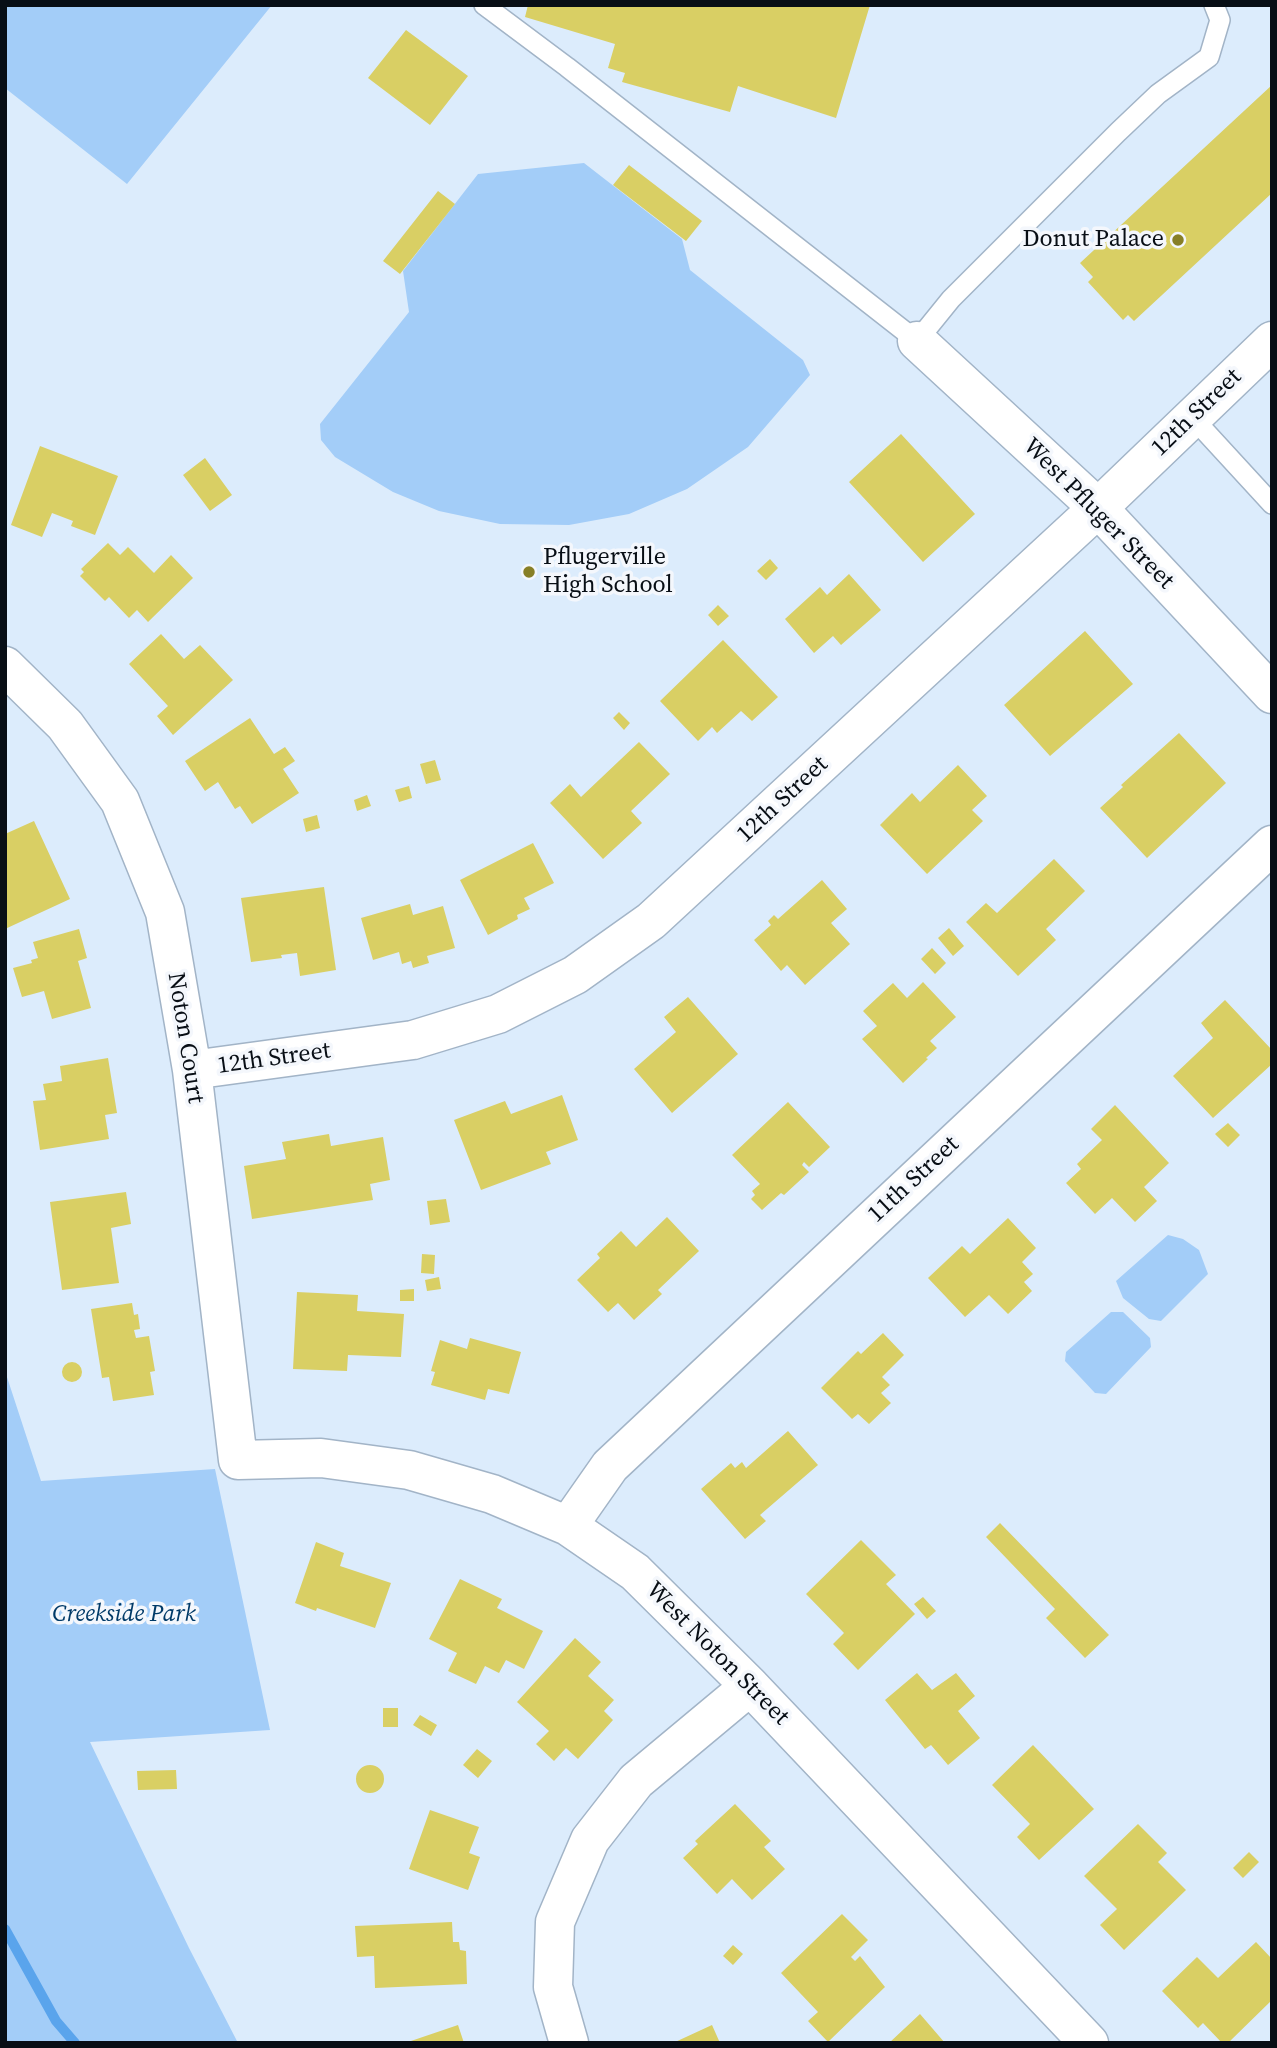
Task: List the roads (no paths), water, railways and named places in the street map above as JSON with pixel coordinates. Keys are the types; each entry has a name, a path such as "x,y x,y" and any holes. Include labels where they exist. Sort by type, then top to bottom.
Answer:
{"street":[{"name":"West Pfluger Street","path":"917,341 1098,508 1272,694"},
{"name":"12th Street","path":"192,1070 413,1040 498,1014 575,975 652,921 1098,508 1272,341"},
{"name":"Noton Court","path":"5,666 65,725 120,802 164,912 192,1070 238,1460"},
{"name":"11th Street","path":"568,1526 610,1466 1272,845"},
{"name":"West Noton Street","path":"238,1460 321,1458 409,1470 492,1494 568,1526 635,1572 750,1686 1089,2043"},
{"path":"569,2043 553,1987 555,1922 590,1840 636,1781 750,1686"}],"lane":[{"path":"484,5 505,12 578,76 917,341 951,299 1118,132 1158,94 1209,57 1220,20 1214,5"},
{"path":"1192,417 1272,504"}],"waterway":[{"path":"5,1929 56,2021 75,2043"}],"place":[{"name":"Donut Palace","path":"1178,240"},
{"name":"Pflugerville High School","path":"529,572"}],"park label":[{"name":"Creekside Park","path":"124,1615"}]}
